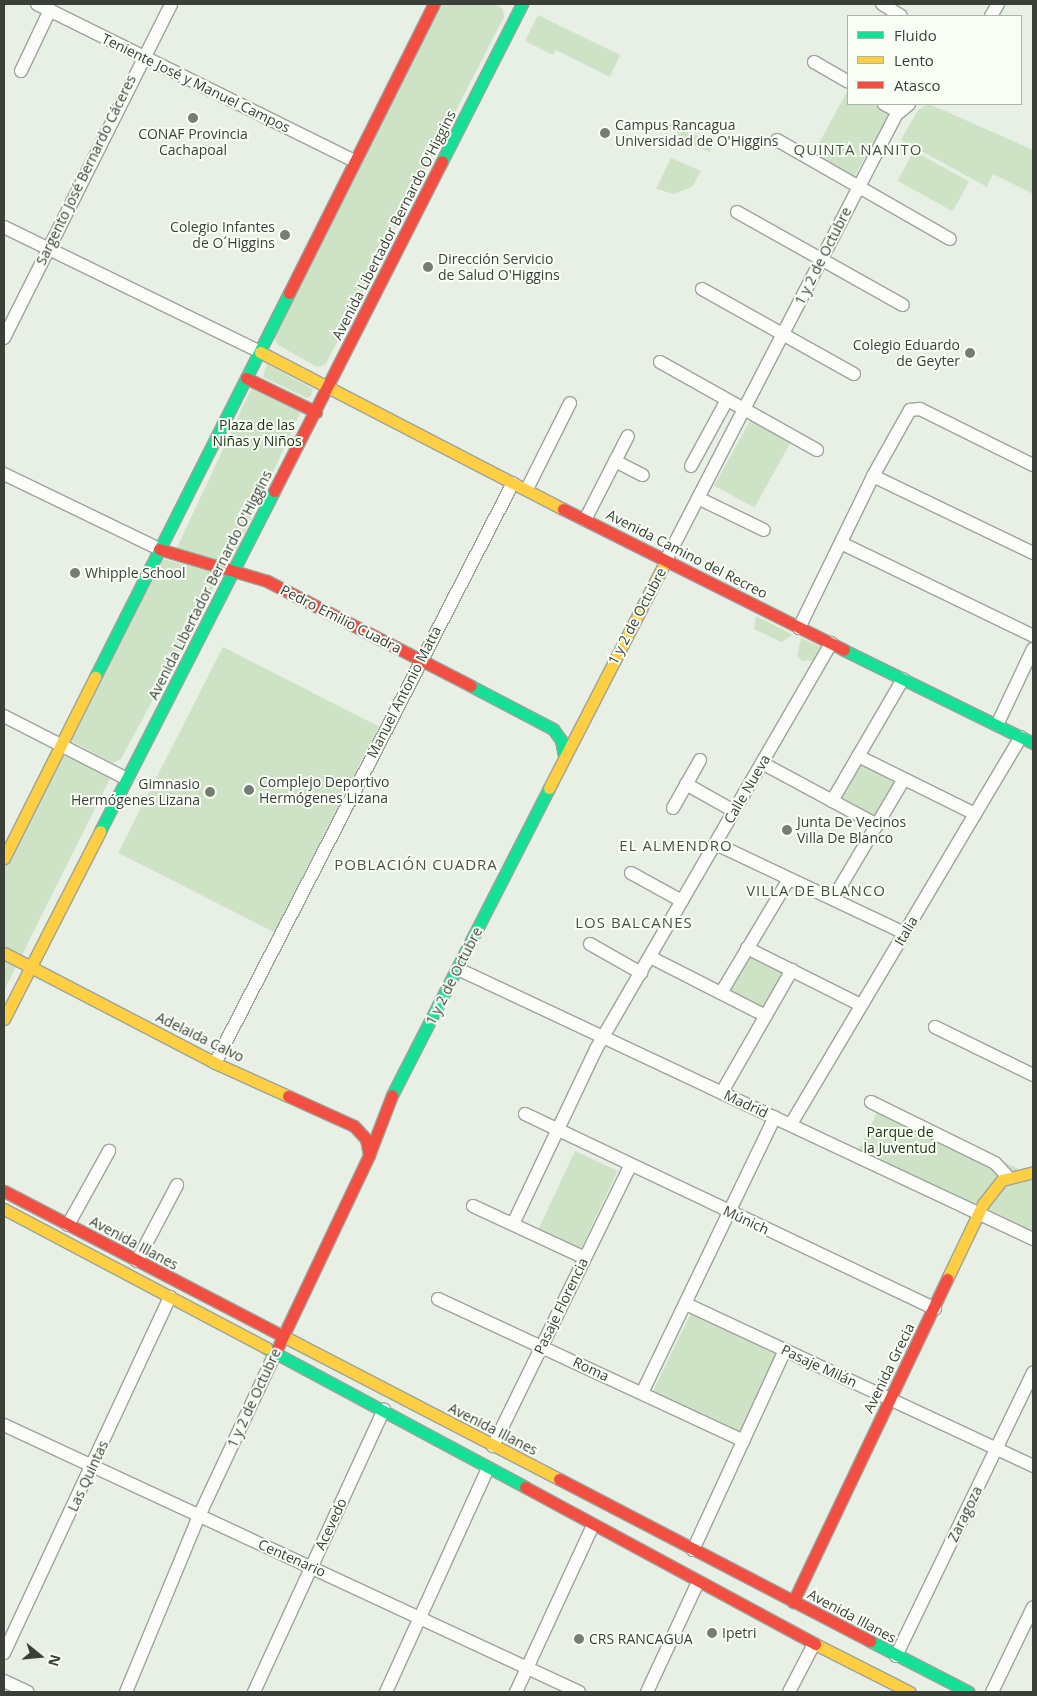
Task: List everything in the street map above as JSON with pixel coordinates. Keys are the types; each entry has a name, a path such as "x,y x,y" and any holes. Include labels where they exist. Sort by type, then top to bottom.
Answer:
{"main road":[{"path":"4,858 434,4"},
{"path":"504,4 520,7"},
{"name":"Avenida Libertador Bernardo O'Higgins","path":"4,1019 316,412 520,7"},
{"name":"Avenida Camino del Recreo","path":"260,352 329,386 666,562 1033,743"},
{"path":"246,378 316,412"},
{"name":"Pedro Emilio Cuadra","path":"159,549 267,581 553,729"},
{"name":"1 y 2 de Octubre","path":"274,1354 369,1155 387,1105 458,969 564,755 666,562"},
{"path":"553,729 569,728 581,723"},
{"path":"553,729 561,740 564,755"},
{"name":"Adelaida Calvo","path":"4,953 31,969 215,1063 354,1126"},
{"name":"1 y 2 de Octubre","path":"354,1126 371,1121 387,1105"},
{"path":"354,1126 366,1138 369,1155"},
{"path":"1008,1177 1033,1172"},
{"name":"Avenida Grecia","path":"793,1602 935,1309 979,1213 993,1188 1008,1177"},
{"name":"Avenida Illanes","path":"4,1191 282,1338 969,1692"},
{"path":"4,1209 274,1354 384,1410 716,1592 882,1678 894,1688 910,1692"},
{"path":"716,1592 716,1581 727,1568"},
{"path":"754,1612 782,1610 793,1602"},
{"path":"814,1644 826,1635 853,1633"},
{"path":"882,1678 890,1670 896,1656"}],"street":[{"name":"Sargento José Bernardo Cáceres","path":"4,338 171,4"},
{"path":"882,4 899,15"},
{"path":"992,15 998,4"},
{"name":"Teniente José y Manuel Campos","path":"42,6 355,161"},
{"path":"21,71 42,6"},
{"path":"814,62 847,81"},
{"name":"1 y 2 de Octubre","path":"666,562 859,186 896,106"},
{"path":"777,140 950,240"},
{"path":"737,212 903,305"},
{"path":"4,227 260,352"},
{"path":"702,289 782,336 854,374"},
{"path":"660,362 817,450"},
{"path":"691,466 727,400"},
{"path":"527,490 570,404"},
{"path":"799,628 873,476 910,410 915,408 1033,466"},
{"path":"585,520 628,436"},
{"path":"615,461 643,476"},
{"path":"4,474 159,549"},
{"path":"873,476 1033,553"},
{"name":"Manuel Antonio Matta","path":"215,1063 230,1040 420,660 513,483"},
{"path":"698,498 764,530"},
{"path":"841,542 1033,636"},
{"name":"Calle Nueva","path":"513,1224 556,1131 604,1038 831,643"},
{"path":"998,725 1033,649"},
{"path":"832,801 903,678"},
{"path":"4,716 127,778"},
{"name":"Italia","path":"791,1124 1021,737"},
{"path":"858,756 975,814"},
{"path":"673,808 700,760"},
{"path":"762,763 877,825"},
{"path":"833,899 904,779"},
{"path":"686,784 734,811"},
{"path":"716,844 904,933"},
{"path":"631,873 682,901"},
{"path":"721,993 790,879"},
{"path":"590,944 641,972"},
{"path":"747,948 861,1005"},
{"path":"650,957 766,1016"},
{"name":"Madrid","path":"458,969 1033,1239"},
{"path":"722,1092 792,970"},
{"path":"935,1027 1033,1075"},
{"path":"871,1102 995,1163 1008,1177"},
{"name":"Múnich","path":"524,1114 556,1131 935,1309"},
{"path":"642,1393 775,1118"},
{"path":"68,1225 109,1151"},
{"name":"Pasaje Florencia","path":"493,1446 630,1166"},
{"path":"138,1261 177,1185"},
{"path":"473,1206 585,1258"},
{"name":"Las Quintas","path":"4,1653 94,1466 170,1297"},
{"name":"Roma","path":"438,1299 744,1442"},
{"name":"Pasaje Milán","path":"686,1304 1033,1466"},
{"path":"693,1550 785,1350"},
{"name":"1 y 2 de Octubre","path":"126,1692 199,1516 274,1354"},
{"name":"Zaragoza","path":"896,1656 1033,1372"},
{"name":"Acevedo","path":"254,1692 384,1410"},
{"name":"Centenario","path":"4,1425 579,1692"},
{"path":"386,1692 488,1468"},
{"path":"516,1692 593,1525"},
{"path":"647,1692 698,1582"},
{"path":"992,1692 1033,1607"},
{"path":"789,1692 814,1644"},
{"path":"4,1681 28,1692"}],"green space":[{"path":"441,4 495,4 503,9 504,17 325,365 317,367 278,345 274,338"},
{"path":"538,15 620,55 610,77 556,50 553,55 525,41"},
{"path":"847,92 847,105 875,105 890,113 854,177 813,154"},
{"path":"931,105 1033,150 1033,194 993,174 987,187 901,140 918,110"},
{"path":"678,127 714,143 710,152 674,136"},
{"path":"914,151 969,182 953,211 898,181"},
{"path":"671,158 701,171 692,187 674,194 656,189"},
{"path":"267,364 313,389 311,396 307,398 263,377"},
{"name":"Plaza de las Niñas y Niños","path":"251,389 301,412 226,574 176,550"},
{"path":"751,419 791,441 754,508 714,485"},
{"path":"163,559 212,572 215,584 121,759 113,763 71,741"},
{"path":"756,616 793,635 781,642 754,629"},
{"path":"801,638 825,649 819,660 802,661 797,656"},
{"name":"Complejo Deportivo Hermógenes Lizana","path":"223,647 379,726 274,932 118,853"},
{"path":"63,752 110,779 4,991 4,869"},
{"path":"862,763 894,781 875,816 843,798"},
{"path":"750,952 787,973 766,1011 728,989"},
{"name":"Parque de la Juventud","path":"882,1102 1033,1176 1033,1233 858,1151"},
{"path":"575,1151 618,1171 580,1251 538,1231"},
{"path":"691,1313 778,1356 740,1435 652,1392"}],"traffic: fast":[{"path":"442,161 522,4"},
{"path":"95,677 289,293"},
{"path":"100,831 274,491"},
{"path":"844,650 1033,743"},
{"path":"471,686 553,729 561,740 564,755"},
{"path":"392,1095 549,788"},
{"path":"266,1348 525,1487"},
{"path":"870,1641 969,1692"}],"traffic: slow":[{"path":"260,352 563,509"},
{"path":"549,788 665,562"},
{"path":"4,858 95,677"},
{"path":"4,1019 100,831"},
{"path":"4,953 215,1063 288,1096"},
{"path":"947,1279 983,1204 1002,1180 1033,1172"},
{"path":"4,1209 266,1348"},
{"path":"283,1336 559,1479"},
{"path":"815,1644 910,1692"}],"traffic: jam":[{"path":"289,293 434,4"},
{"path":"274,491 442,161"},
{"path":"246,378 316,412"},
{"path":"563,509 844,650"},
{"path":"159,549 267,581 471,686"},
{"path":"277,1349 369,1155 392,1095"},
{"path":"288,1096 354,1126 366,1139 369,1155"},
{"path":"4,1191 283,1336"},
{"path":"793,1602 947,1279"},
{"path":"559,1479 870,1641"},
{"path":"525,1487 815,1644"}],"place":[{"name":"CONAF Provincia Cachapoal","path":"193,118"},
{"name":"Campus Rancagua Universidad de O'Higgins","path":"605,133"},
{"name":"Colegio Infantes de O´Higgins","path":"285,235"},
{"name":"Dirección Servicio de Salud O'Higgins","path":"428,267"},
{"name":"Colegio Eduardo de Geyter","path":"970,353"},
{"name":"Whipple School","path":"75,573"},
{"name":"Complejo Deportivo Hermógenes Lizana","path":"249,790"},
{"name":"Gimnasio Hermógenes Lizana","path":"210,792"},
{"name":"Junta De Vecinos Villa De Blanco","path":"787,830"},
{"name":"Ipetri","path":"712,1633"},
{"name":"CRS RANCAGUA","path":"579,1639"}],"district":[{"name":"QUINTA NANITO","path":"858,150"},
{"name":"EL ALMENDRO","path":"676,846"},
{"name":"POBLACIÓN CUADRA","path":"416,865"},
{"name":"VILLA DE BLANCO","path":"816,891"},
{"name":"LOS BALCANES","path":"634,923"}]}
